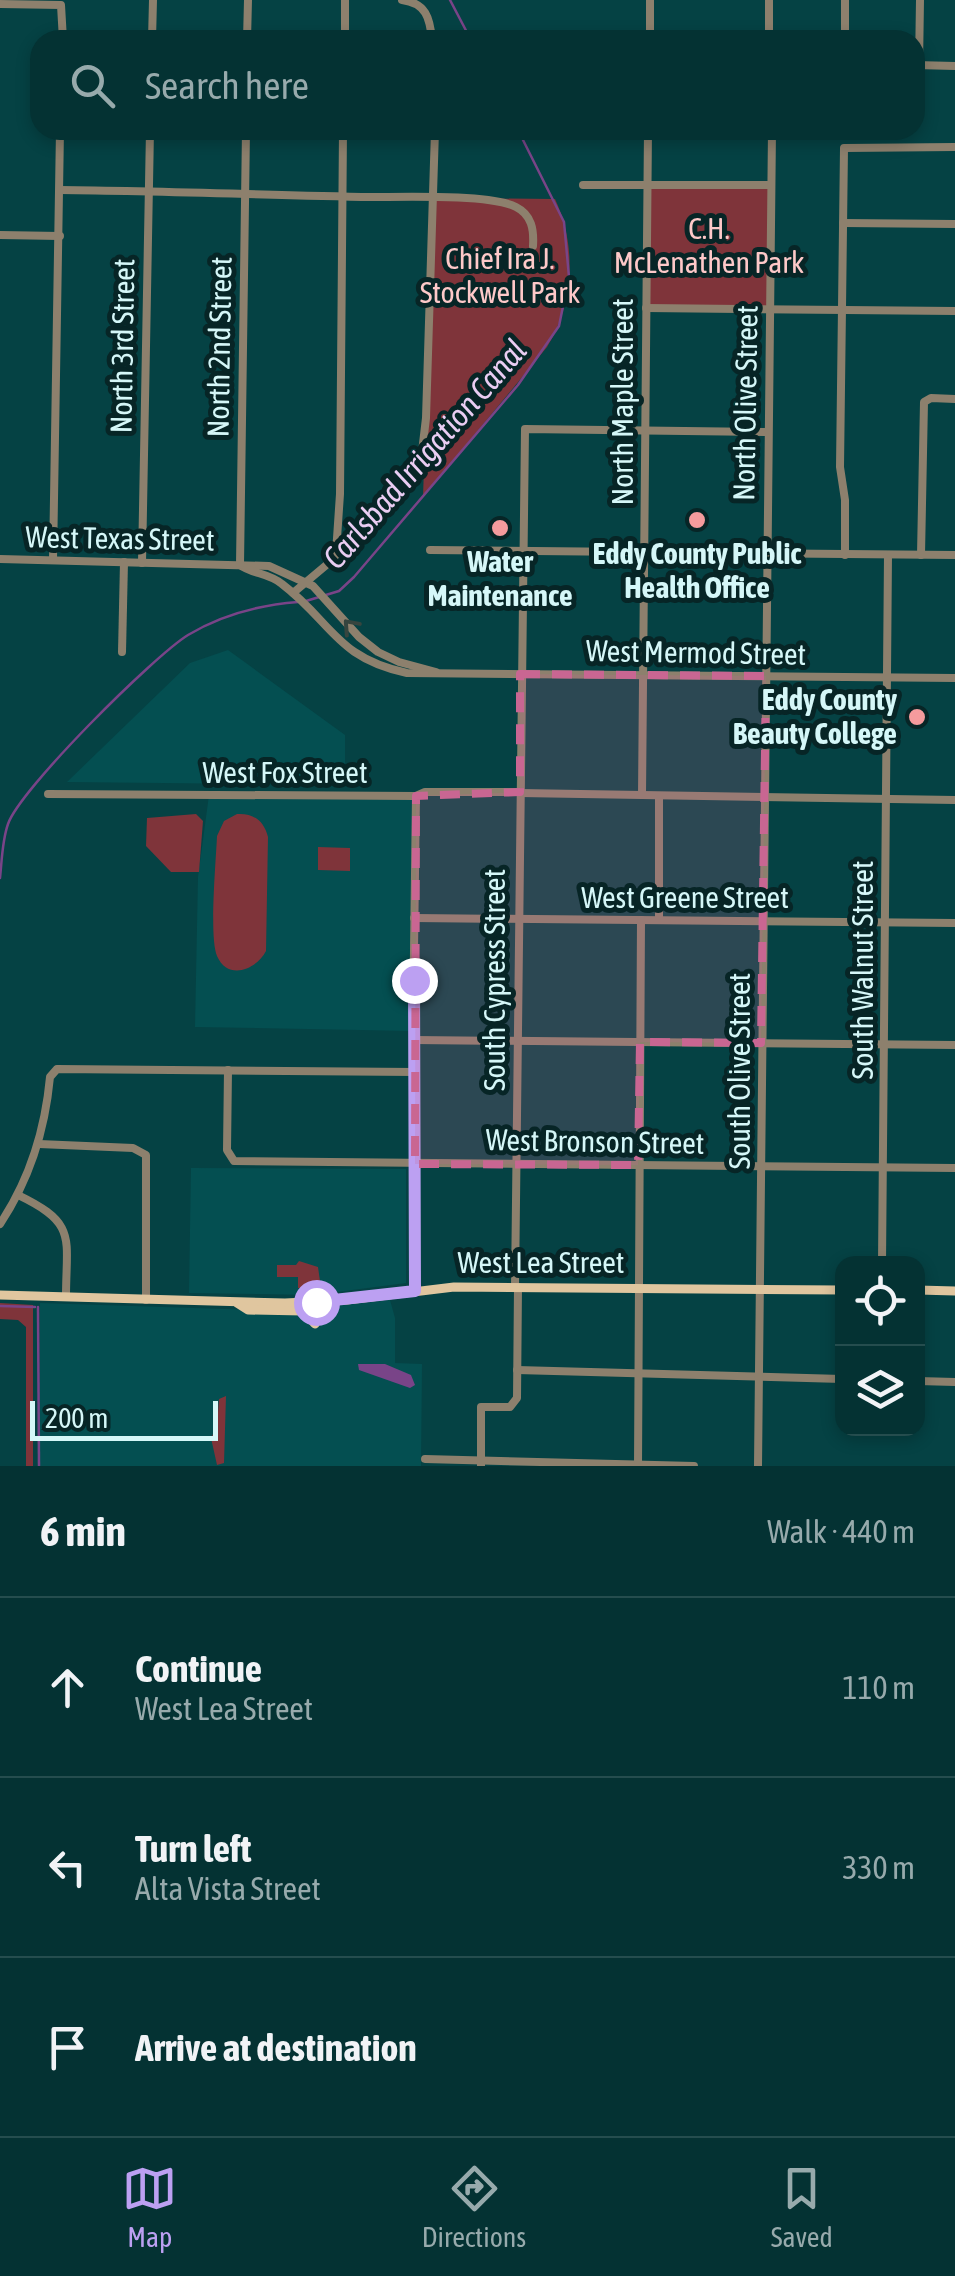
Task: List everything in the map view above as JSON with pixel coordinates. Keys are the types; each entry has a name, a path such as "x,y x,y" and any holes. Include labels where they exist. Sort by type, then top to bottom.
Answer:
{"main road":[{"name":"West Lea Street","path":"0,1295 321,1302 454,1287 835,1290"},
{"path":"925,1290 955,1291"},
{"path":"235,1302 248,1310 303,1311 315,1324"}],"street":[{"path":"152,30 153,0"},
{"path":"247,30 248,0"},
{"path":"345,0 345,30"},
{"path":"402,0 416,3 424,11 429,30"},
{"path":"650,0 650,30"},
{"path":"769,0 769,30"},
{"path":"845,30 846,0"},
{"path":"919,30 920,0"},
{"path":"0,4 62,5 62,30"},
{"path":"925,66 955,66"},
{"path":"53,560 60,140"},
{"name":"North 3rd Street","path":"142,563 150,140"},
{"name":"North 2nd Street","path":"240,565 246,140"},
{"path":"336,553 340,494 343,140"},
{"path":"293,593 309,584 330,562 423,450 435,140"},
{"name":"North Maple Street","path":"642,795 648,140"},
{"name":"North Olive Street","path":"766,676 772,140"},
{"path":"845,554 845,500 840,480 845,146 955,147"},
{"path":"583,185 771,185"},
{"path":"60,190 433,198 516,206 531,220 533,246"},
{"path":"843,223 955,224"},
{"path":"0,235 60,236"},
{"path":"646,308 955,310"},
{"path":"920,555 926,400 955,399"},
{"name":"South Cypress Street","path":"481,1463 481,1406 514,1405 517,1370 525,429 646,430"},
{"path":"646,430 768,432"},
{"path":"430,550 955,555"},
{"name":"South Walnut Street","path":"882,1256 888,555"},
{"name":"West Texas Street","path":"0,559 269,566 309,584 378,652 436,672"},
{"path":"122,652 124,562"},
{"name":"West Texas Street","path":"240,565 276,579 332,635 364,658 407,673 427,676 436,672"},
{"name":"West Mermod Street","path":"436,672 955,678"},
{"name":"South Olive Street","path":"758,1466 766,676"},
{"name":"West Fox Street","path":"48,794 416,796 425,792 520,792 955,800"},
{"path":"415,1291 416,796"},
{"path":"659,796 659,920"},
{"name":"West Greene Street","path":"414,918 955,922"},
{"path":"638,1465 641,920"},
{"path":"414,1040 955,1045"},
{"path":"0,1224 18,1195 39,1144 53,1071 74,1068 415,1072"},
{"name":"West Bronson Street","path":"228,1070 227,1150 234,1161 955,1168"},
{"path":"39,1144 133,1148 146,1155 146,1300"},
{"path":"18,1195 53,1213 61,1224 66,1240 66,1297"},
{"path":"517,1370 835,1379"},
{"path":"925,1381 955,1382"},
{"path":"425,1459 694,1466"}],"highlighted area":[{"path":"520,674 766,676 761,1043 640,1042 638,1165 415,1164 416,796 520,792"}],"shaded area":[{"path":"228,650 345,735 345,785 67,782 190,663"},
{"path":"209,795 416,796 413,1031 195,1027 198,877"},
{"path":"191,1168 406,1169 406,1283 314,1295 189,1293"},
{"path":"390,1300 395,1318 395,1363 422,1364 421,1466 40,1466 40,1303 321,1312 327,1307"},
{"path":"358,1364 385,1364 411,1375 415,1385 410,1388 359,1370"}],"green space":[{"name":"C.H. McLenathen Park","path":"771,185 769,308 646,308 647,186"},
{"name":"Chief Ira J. Stockwell Park","path":"433,198 555,199 567,236 569,274 563,312 547,347 423,497"},
{"path":"196,814 203,821 199,872 171,872 146,846 147,818"},
{"path":"237,814 257,819 268,837 266,951 256,963 242,970 228,968 217,956 213,916 217,836 224,821"},
{"path":"318,847 350,848 350,871 318,870"},
{"path":"299,1261 318,1267 321,1288 298,1288 298,1277 277,1277 277,1265 296,1265"},
{"path":"0,1303 33,1305 33,1466 26,1466 26,1327 18,1320 0,1319"},
{"path":"226,1396 224,1463 217,1465 211,1438 217,1426 219,1399"}],"waterway":[{"name":"Carlsbad Irrigation Canal","path":"450,0 466,30"},
{"name":"Carlsbad Irrigation Canal","path":"306,601 339,591 354,577 518,385 559,326 569,277 564,222 523,140"},
{"name":"Carlsbad Irrigation Canal","path":"0,878 6,830 18,807 61,754 147,668 188,635 214,622 255,608 298,602"},
{"path":"0,1306 35,1307"},
{"path":"38,1307 39,1466"}],"place":[{"name":"Eddy County Public Health Office","path":"697,520"},
{"name":"Water Maintenance","path":"500,528"},
{"name":"Eddy County Beauty College","path":"917,717"}],"route":[{"path":"316,1302 415,1291 414,980"}]}
